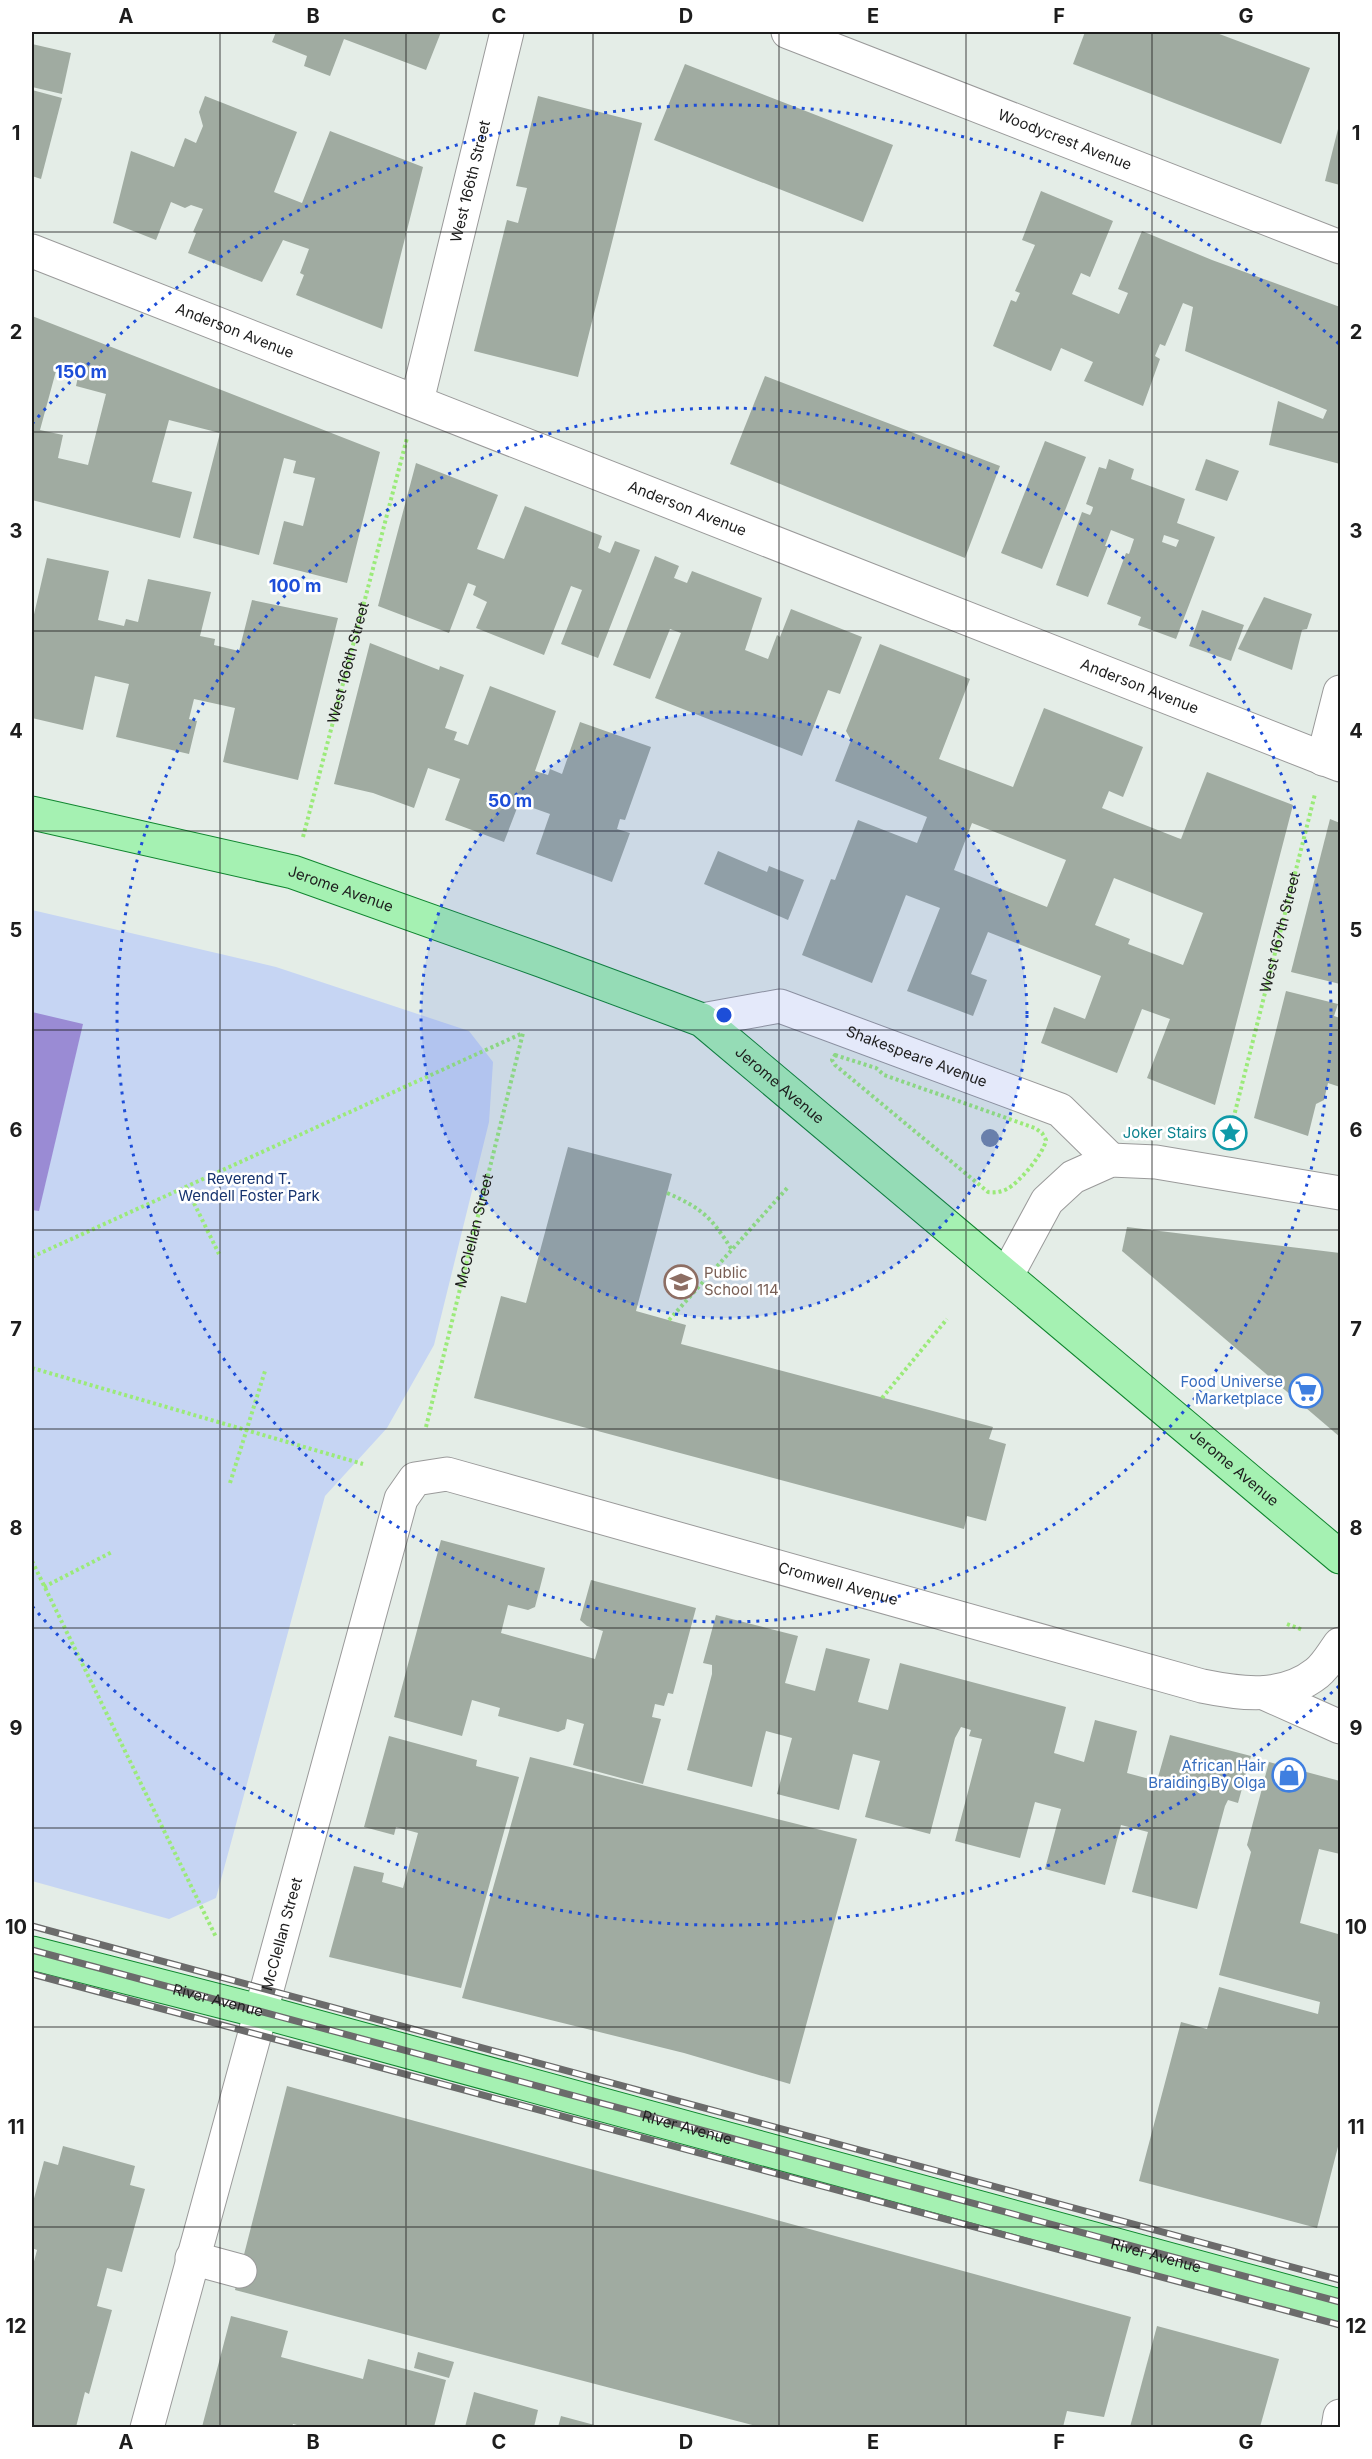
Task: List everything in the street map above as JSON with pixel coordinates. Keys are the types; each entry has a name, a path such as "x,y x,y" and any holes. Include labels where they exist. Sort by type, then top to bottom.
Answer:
{"main road":[{"name":"Jerome Avenue","path":"32,813 293,872 543,960 702,1020 1341,1557"},
{"name":"River Avenue","path":"32,1953 259,2011 1341,2306"}],"street":[{"name":"West 166th Street","path":"417,401 507,32"},
{"name":"Woodycrest Avenue","path":"788,32 1341,248"},
{"name":"Anderson Avenue","path":"32,251 1332,762"},
{"path":"1332,762 1341,693"},
{"name":"Shakespeare Avenue","path":"702,1020 780,1006 1060,1110 1111,1160"},
{"path":"1007,1275 1047,1200 1073,1177 1111,1160 1156,1162 1341,1193"},
{"name":"Cromwell Avenue","path":"415,1479 447,1474 1202,1686 1244,1693 1264,1693 1290,1688 1318,1672 1341,1644"},
{"name":"McClellan Street","path":"147,2427 401,1499 415,1479"},
{"name":"Cromwell Avenue","path":"1264,1693 1341,1727"},
{"path":"192,2258 240,2271"},
{"path":"1338,2427 1341,2416"}],"path":[{"name":"West 166th Street","path":"293,872 403,455"},
{"name":"West 167th Street","path":"1220,1172 1332,762"},
{"name":"McClellan Street","path":"186,1186 523,1033 426,1427"},
{"path":"839,1055 876,1068 884,1076 1035,1128 1046,1140 1043,1151 1011,1187 999,1192 988,1192 835,1065 832,1057 839,1055"},
{"path":"32,1257 186,1186 219,1254"},
{"path":"669,1320 789,1186"},
{"path":"667,1193 696,1206 717,1226 732,1250"},
{"path":"882,1398 947,1319"},
{"path":"32,1368 363,1464"},
{"path":"230,1483 265,1371"},
{"path":"44,1587 112,1552"},
{"path":"32,1561 216,1937"}],"green space":[{"name":"Reverend T. Wendell Foster Park","path":"32,910 276,967 469,1031 493,1062 489,1122 434,1345 387,1428 325,1496 216,1898 169,1919 32,1881"}],"shaded area":[{"path":"32,1012 83,1024 39,1211 32,1210"}],"building":[{"path":"276,32 441,32 426,70 344,39 330,76 304,66 307,56 272,42"},
{"path":"1085,32 1214,32 1310,68 1281,144 1073,64"},
{"path":"32,44 71,53 62,94 32,87"},
{"path":"685,64 893,145 863,222 654,140"},
{"path":"32,90 62,98 41,179 32,176"},
{"path":"205,96 297,132 274,192 302,203 330,131 423,167 382,329 296,295 304,275 300,273 309,249 283,240 262,282 188,253 196,233 193,232 203,209 191,205 185,208 171,202 156,240 113,223 131,151 174,167 185,138 196,143 203,126 199,112"},
{"path":"538,96 642,123 578,377 474,351 507,220 518,223 527,188 516,186"},
{"path":"1340,121 1340,185 1325,181"},
{"path":"1041,191 1113,221 1090,277 1081,273 1072,294 1119,314 1128,293 1118,289 1142,231 1212,260 1340,307 1340,464 1269,445 1278,401 1323,419 1327,410 1185,351 1193,307 1183,303 1165,346 1160,344 1155,356 1160,359 1143,406 1084,381 1093,362 1061,348 1051,371 993,346 1011,300 1016,302 1020,293 1015,291 1035,245 1022,240"},
{"path":"32,316 380,452 347,583 273,564 284,521 303,526 315,478 293,473 296,461 284,458 259,555 193,538 220,433 169,420 152,482 192,492 180,538 32,500","holes":["56,371 78,377 76,386 106,394 88,465 58,458 63,435 40,430"]},
{"path":"765,376 1000,466 965,558 730,464"},
{"path":"1045,441 1086,457 1042,569 1001,553"},
{"path":"1109,459 1134,469 1131,479 1185,499 1177,523 1215,537 1176,639 1138,625 1141,617 1107,604 1126,553 1129,554 1134,539 1111,530 1105,546 1108,546 1088,597 1056,585 1082,512 1090,515 1092,511 1093,507 1086,504 1099,467 1106,469","holes":["1164,535 1179,540 1176,547 1162,542"]},
{"path":"1206,459 1239,471 1227,501 1195,490"},
{"path":"416,463 498,495 477,549 504,559 525,506 602,536 598,548 610,553 615,541 640,550 598,658 561,644 582,590 571,586 544,655 476,628 487,602 473,595 476,586 468,583 449,633 378,606"},
{"path":"655,556 679,566 674,578 687,583 692,571 762,598 745,650 768,659 777,635 780,637 791,609 862,637 840,694 828,690 802,756 655,698 681,633 670,629 650,679 613,665"},
{"path":"47,558 109,571 98,620 124,626 126,619 138,622 148,579 211,592 200,636 215,639 214,645 239,651 252,600 338,618 298,780 223,762 235,708 194,699 189,719 197,721 189,754 116,737 129,684 95,676 83,730 32,718 32,623"},
{"path":"1264,597 1312,614 1307,629 1302,630 1292,670 1238,649"},
{"path":"1202,610 1244,625 1231,661 1189,646"},
{"path":"370,643 439,670 440,666 464,675 445,728 457,732 454,740 468,745 490,686 556,711 535,771 548,775 550,769 562,774 580,722 651,747 625,820 620,819 617,829 630,833 612,882 536,854 550,814 519,803 504,842 445,820 460,779 428,768 414,808 373,793 334,784"},
{"path":"880,644 970,679 939,759 1013,787 1044,708 1143,747 1123,797 1109,791 1102,808 1178,838 1181,839 1207,772 1293,805 1215,1105 1147,1078 1170,1019 1142,1009 1117,1073 1041,1043 1054,1007 1085,1019 1101,976 988,932 971,974 987,980 973,1016 907,991 940,908 906,895 872,983 802,955 831,879 835,880 858,820 917,843 927,817 835,781 851,740 846,731","holes":["972,823 1066,860 1047,907 954,870","1114,878 1203,913 1183,965 1128,944 1130,939 1095,925"]},
{"path":"1330,819 1340,823 1340,984 1291,972"},
{"path":"718,851 767,872 769,866 804,880 788,920 704,884"},
{"path":"1286,991 1338,1004 1334,1016 1340,1018 1338,1027 1340,1028 1340,1087 1328,1083 1324,1100 1316,1104 1308,1136 1254,1118"},
{"path":"568,1147 672,1174 636,1311 686,1325 681,1344 993,1427 989,1439 1006,1444 986,1521 967,1516 964,1529 474,1398 501,1296 526,1303"},
{"path":"1127,1227 1340,1253 1340,1437 1122,1251"},
{"path":"441,1540 545,1568 535,1607 528,1610 508,1605 501,1633 595,1659 603,1631 587,1626 580,1620 591,1580 696,1608 673,1694 668,1693 664,1706 655,1704 652,1717 661,1719 643,1784 573,1765 584,1724 567,1719 565,1729 558,1732 498,1716 500,1708 472,1700 462,1736 394,1717"},
{"path":"716,1615 798,1636 785,1683 815,1691 826,1648 870,1659 858,1702 888,1710 900,1663 1066,1707 1054,1753 1084,1762 1095,1720 1137,1731 1127,1773 1157,1781 1170,1735 1251,1756 1238,1803 1228,1800 1225,1806 1197,1909 1132,1892 1148,1832 1121,1825 1105,1885 1045,1869 1061,1809 1035,1802 1020,1858 955,1841 982,1739 969,1736 971,1730 961,1727 955,1738 930,1834 865,1817 880,1761 853,1754 839,1810 777,1794 792,1738 766,1731 752,1787 687,1770 712,1674 712,1665 703,1663"},
{"path":"389,1736 477,1760 476,1766 519,1777 461,1988 329,1957 354,1866 384,1873 382,1882 403,1888 418,1833 396,1827 394,1835 364,1827"},
{"path":"530,1757 857,1839 790,2084 684,2053 462,1998"},
{"path":"1269,1762 1340,1781 1340,1854 1319,1849 1300,1923 1338,1934 1340,1928 1340,2139 1317,2228 1139,2181 1181,2022 1207,2029 1219,1987 1318,2014 1320,2002 1219,1975 1251,1852 1247,1845"},
{"path":"287,2086 1131,2317 1104,2417 1067,2411 1063,2427 760,2427 235,2290"},
{"path":"63,2146 135,2166 130,2185 145,2189 122,2272 107,2268 97,2306 112,2310 89,2394 85,2392 76,2427 32,2427 32,2269 37,2250 32,2248 32,2206 44,2161 58,2165"},
{"path":"231,2316 288,2331 281,2357 363,2379 368,2359 446,2380 434,2427 305,2427 293,2424 292,2427 202,2427"},
{"path":"1157,2326 1279,2359 1260,2427 1130,2427"},
{"path":"418,2352 454,2362 449,2378 414,2368"},
{"path":"474,2392 538,2410 534,2427 465,2427"},
{"path":"561,2416 602,2427 558,2427"}],"railway":[{"path":"32,1926 1340,2280"},
{"path":"32,1950 1340,2302"},
{"path":"32,1974 1340,2325"}],"place":[{"name":"Joker Stairs","path":"1230,1133"},
{"name":"Public School 114","path":"681,1282"},
{"name":"Food Universe Marketplace","path":"1306,1391"},
{"name":"African Hair Braiding By Olga","path":"1289,1775"}]}
